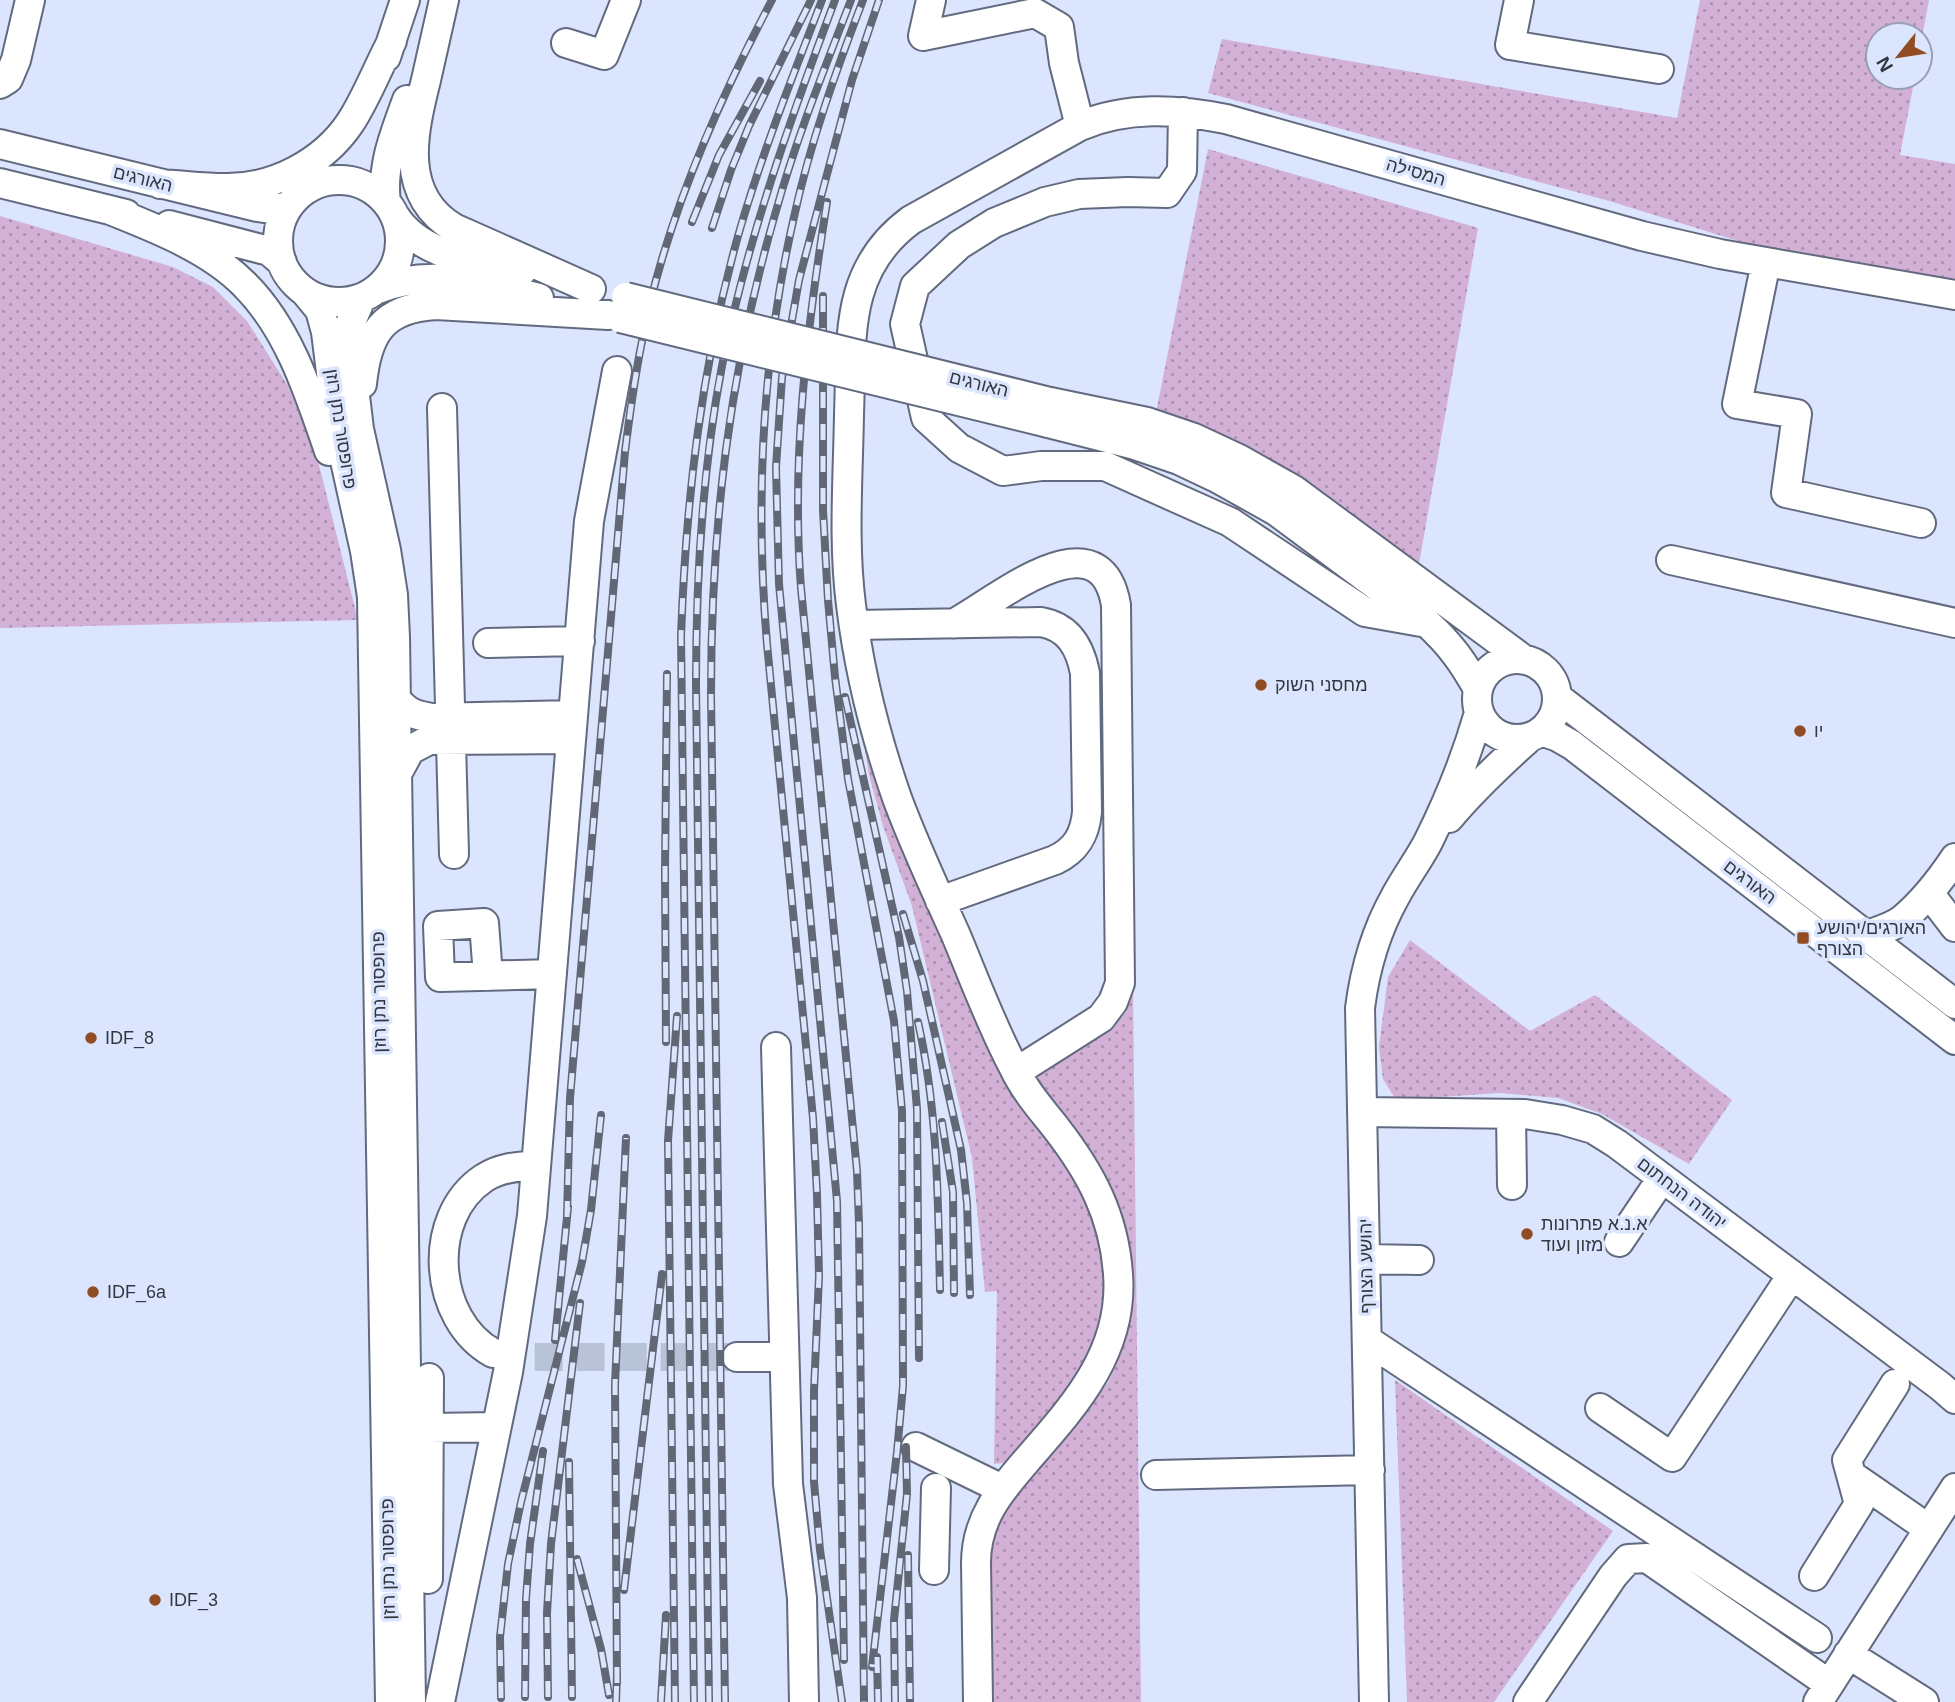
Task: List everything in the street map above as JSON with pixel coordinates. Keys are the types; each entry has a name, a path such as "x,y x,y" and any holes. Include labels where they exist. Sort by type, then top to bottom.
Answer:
{"street":[{"path":"0,84 8,79 16,60 30,0"},
{"path":"327,181 342,166 356,141 405,0"},
{"path":"389,206 380,195 364,184 346,180 317,183 300,193 287,208 278,234 279,253 292,280 306,293 323,300 342,303 370,294 391,274 400,248 399,229 384,189 389,150 444,0"},
{"path":"444,0 414,131 413,157 422,194 435,214 454,228 591,289"},
{"path":"566,43 604,55 626,0"},
{"path":"931,0 923,36 1035,13 1059,27 1064,63 1080,126"},
{"path":"1519,0 1510,45 1659,69"},
{"path":"160,184 227,188 257,184 280,177 311,162 336,140 351,122 392,41"},
{"name":"המסילה","path":"978,1702 976,1563 981,1527 1002,1489 1085,1390 1110,1338 1117,1310 1119,1281 1114,1240 1096,1188 1078,1157 1036,1103 1016,1072 911,834 886,767 868,701 854,625 846,539 853,316 859,288 869,264 883,244 900,227 1080,126 1123,113 1153,110 1226,119 1642,236 1720,254 1955,295"},
{"path":"1183,112 1182,170 1167,193 1079,194 1045,202 994,223 959,245 915,286 905,324 926,418 959,448 1003,471 1041,466 1105,466 1230,522 1365,612 1427,623"},
{"name":"האורגים","path":"0,144 257,207 287,208"},
{"path":"0,183 247,244 269,251 282,262"},
{"name":"האורגים","path":"389,206 409,233 434,249 591,289 618,310"},
{"path":"110,210 163,232 216,261 245,284 269,314 288,346 303,381 365,551"},
{"path":"1766,262 1737,404 1797,414 1786,494 1921,523"},
{"name":"האורגים","path":"370,294 392,283 416,278 449,278 618,310 1049,412 1147,422 1240,458 1294,490 1523,659"},
{"name":"פרופסור נתן רוזן","path":"306,293 320,310 326,332 338,429 365,551 372,597 390,1702"},
{"name":"פרופסור נתן רוזן","path":"370,294 350,324 349,347 359,429 386,550 393,595 411,1702"},
{"path":"359,429 363,371 371,342 388,319 401,311 417,306 436,305 618,310"},
{"path":"440,1702 508,1372 532,1216 589,521 617,371"},
{"path":"442,408 454,854"},
{"name":"האורגים","path":"1049,412 1179,460 1276,511 1427,623 1449,643 1463,663 1478,701"},
{"path":"1671,560 1955,624"},
{"path":"953,624 1024,580 1077,562 1092,565 1102,573 1110,584 1116,605 1120,983 1113,1002 1101,1018 1016,1072"},
{"path":"854,625 1041,622 1061,629 1075,643 1082,657 1086,673 1087,812 1081,838 1061,857 940,901"},
{"path":"488,643 580,641"},
{"path":"1511,659 1536,663 1547,672 1557,697 1556,710 1550,722 1535,734 1517,739 1494,732 1485,723 1478,701 1482,678 1500,662 1511,659"},
{"name":"האורגים","path":"1557,697 1955,1004"},
{"path":"395,698 406,711 432,718 451,729"},
{"name":"יהושע הצורף","path":"1374,1702 1360,1008 1364,977 1372,952 1394,898 1427,844 1456,782 1469,748 1478,701"},
{"path":"397,775 410,750 451,729 572,727"},
{"name":"האורגים","path":"1535,734 1559,737 1572,745 1955,1040"},
{"name":"יהושע הצורף","path":"1427,844 1499,764 1535,734"},
{"path":"1867,935 1903,919 1928,893 1955,858"},
{"path":"1928,893 1955,927"},
{"path":"1900,961 1898,940 1903,919"},
{"path":"488,976 552,974"},
{"path":"776,1047 788,1492 802,1598 804,1702"},
{"name":"יהודה הנחתום","path":"1363,1112 1525,1114 1562,1120 1593,1129 1617,1144 1940,1385 1955,1399"},
{"path":"1511,1114 1512,1185"},
{"path":"493,1353 474,1340 452,1306 445,1277 445,1241 456,1210 473,1187 495,1172 507,1168 536,1166"},
{"path":"1619,1242 1662,1178"},
{"path":"1366,1259 1419,1260"},
{"path":"1600,1408 1672,1457 1792,1275"},
{"path":"1367,1340 1817,1638"},
{"path":"737,1357 784,1357"},
{"path":"429,1378 428,1640 432,1651 447,1661"},
{"path":"1814,1576 1859,1504 1847,1460 1895,1384"},
{"path":"429,1428 496,1427"},
{"path":"916,1447 1002,1489"},
{"path":"1156,1475 1370,1470"},
{"path":"1851,1475 1929,1529"},
{"path":"934,1570 936,1488"},
{"path":"1528,1702 1614,1576 1628,1559 1638,1558 1647,1558 1823,1693 1955,1488"},
{"path":"935,1525 981,1527"},
{"path":"1848,1654 1924,1702"}],"shaded area":[{"path":"1700,0 1929,0 1925,21 1864,21 1864,91 1912,91 1900,155 1955,164 1955,281 1764,249 1606,200 1208,93 1222,39 1677,118"},
{"path":"1208,149 1478,228 1419,564 1281,468 1155,418"},
{"path":"0,216 173,267 213,287 247,321 288,386 318,461 358,620 0,628"},
{"path":"859,714 902,849 996,1061 1021,1106 1070,1169 1089,1203 1101,1237 1107,1275 1104,1312 1097,1342 1072,1383 1004,1463 994,1464 997,1291 985,1292 972,1158 912,906 883,826 869,775"},
{"path":"1410,940 1530,1031 1595,995 1732,1100 1689,1164 1602,1114 1558,1098 1499,1093 1396,1100 1383,1079 1379,1047 1388,977"},
{"path":"1133,991 1141,1702 989,1702 990,1532 1020,1484 1083,1416 1109,1381 1123,1347 1129,1318 1129,1250 1118,1203 1100,1168 1035,1088 1036,1075 1112,1028 1126,1012"},
{"path":"1395,1380 1613,1531 1494,1702 1407,1702"}],"tunnel":[{"path":"493,1353 516,1357 737,1357"}],"railway":[{"path":"567,1217 570,1098 625,452 635,379 655,283 684,192 725,94 772,0"},
{"path":"712,228 749,126 811,0"},
{"path":"694,1702 681,636 683,585 691,484 705,385 725,286 738,236 777,117 822,0"},
{"path":"709,1702 696,684 702,524 715,405 732,319 757,226 786,135 835,0"},
{"path":"725,1702 711,695 719,510 735,391 760,271 792,158 851,0"},
{"path":"842,1702 820,1550 814,1482 814,1391 819,1276 817,1194 813,1118 767,644 763,590 762,483 768,376 783,270 794,217 824,107 863,0"},
{"path":"844,1660 837,1201 779,584 776,467 782,377 799,280 852,80 879,0"},
{"path":"692,222 719,155 760,81"},
{"path":"827,202 807,346 800,443 798,540 857,1171 864,1702"},
{"path":"823,296 823,510 835,677 848,779 894,1021 902,1111 903,1386 872,1667"},
{"path":"666,1042 667,674"},
{"path":"845,697 899,937 907,991 917,1109 919,1358"},
{"path":"903,914 923,981 961,1150 967,1203 970,1295"},
{"path":"675,1702 668,1141 677,1016"},
{"path":"918,1022 933,1122 940,1290"},
{"path":"501,1698 500,1637 508,1564 521,1502 582,1262 591,1210 601,1115"},
{"path":"942,1122 953,1192 954,1293"},
{"path":"617,1683 615,1385 626,1138"},
{"path":"555,1340 568,1207"},
{"path":"624,1590 662,1274"},
{"path":"548,1697 547,1613 551,1544 580,1303"},
{"path":"895,1702 894,1620 907,1494 906,1447"},
{"path":"525,1697 526,1599 530,1544 543,1451"},
{"path":"569,1462 572,1697"},
{"path":"908,1555 910,1702"},
{"path":"577,1559 601,1649 609,1695"},
{"path":"661,1702 666,1615"},
{"path":"877,1657 878,1702"},
{"path":"616,1702 617,1674"}],"place":[{"name":"מחסני השוק","path":"1261,685"},
{"name":"יו","path":"1800,731"},
{"name":"האורגים/יהושע הצורף","path":"1803,938"},
{"name":"IDF_8","path":"91,1038"},
{"name":"א.נ.א פתרונות מזון ועוד","path":"1527,1234"},
{"name":"IDF_6a","path":"93,1292"},
{"name":"IDF_3","path":"155,1600"}]}
